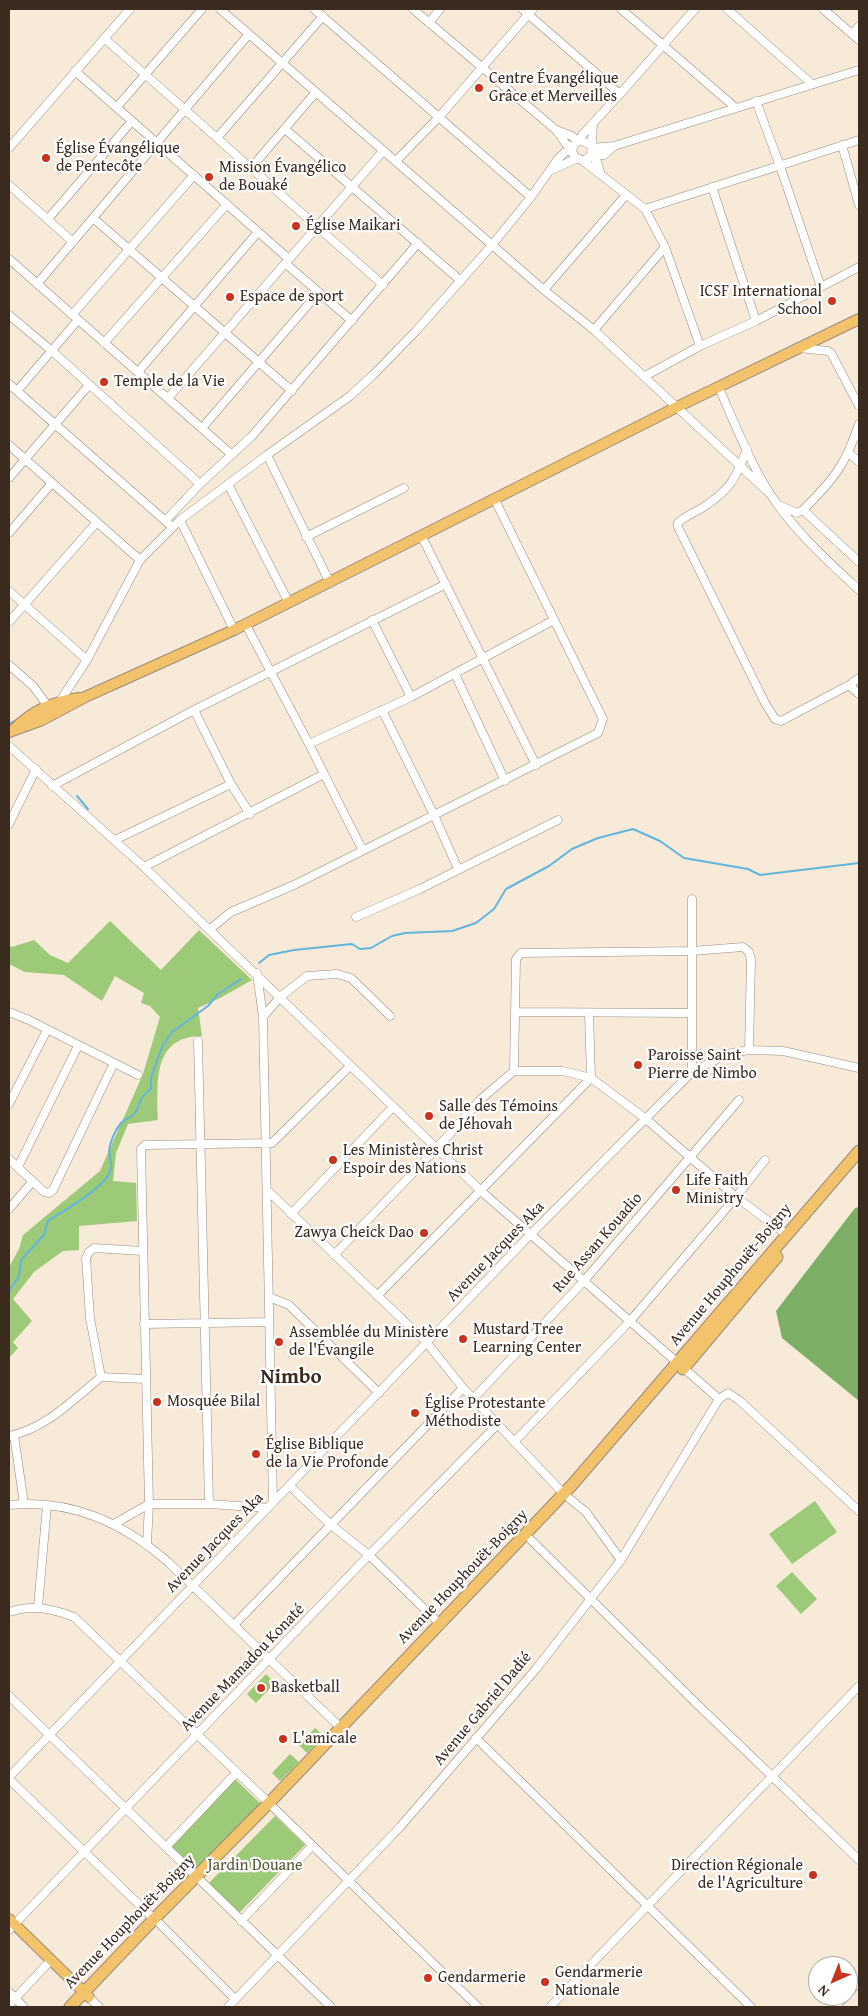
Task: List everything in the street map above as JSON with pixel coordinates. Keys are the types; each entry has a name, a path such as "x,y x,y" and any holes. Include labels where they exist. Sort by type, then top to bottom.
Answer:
{"highway":[{"name":"Avenue Houphouët-Boigny","path":"681,1365 786,1234 859,1151"},
{"name":"Avenue Houphouët-Boigny","path":"70,2007 86,1995 530,1540 859,1161"},
{"name":"Avenue Houphouët-Boigny","path":"272,1806 341,1728 567,1496"},
{"name":"Avenue Houphouët-Boigny","path":"78,2007 86,1995"}],"main road":[{"path":"10,732 52,715 85,697 246,625 679,406 859,319"},
{"path":"10,732 33,712 47,705 85,697"},
{"path":"11,1925 51,1960 86,1995"}],"street":[{"path":"9,146 130,9"},
{"path":"117,107 202,9"},
{"path":"220,9 544,290 594,330 679,406 768,492"},
{"path":"314,9 531,197"},
{"path":"413,9 556,130 580,160 645,209 665,247 700,346"},
{"path":"429,22 440,9"},
{"path":"621,9 736,108"},
{"path":"52,715 59,701 87,660 140,560 180,520 350,396 410,338 492,244 531,197 558,160 565,152 572,149 592,123 663,46 694,9"},
{"path":"727,9 812,84"},
{"path":"823,9 859,40"},
{"path":"396,161 439,117 528,11 620,94"},
{"path":"217,138 323,16"},
{"path":"852,34 859,26"},
{"path":"37,284 249,34"},
{"path":"104,38 383,285"},
{"path":"592,151 604,155 614,146 859,70"},
{"path":"75,71 227,204 352,321"},
{"path":"251,168 316,92"},
{"path":"756,101 821,287"},
{"path":"48,219 132,121"},
{"path":"592,123 592,151"},
{"path":"285,129 461,280"},
{"path":"556,130 579,141 586,141 601,175"},
{"path":"645,209 859,140"},
{"path":"842,145 859,205"},
{"path":"168,398 383,151"},
{"path":"551,170 580,160 592,151"},
{"path":"17,391 52,351 75,317 129,249 194,175"},
{"path":"9,185 73,242"},
{"path":"712,187 756,321"},
{"path":"544,290 626,195"},
{"path":"104,343 227,204"},
{"path":"93,218 292,390"},
{"path":"138,372 258,232"},
{"path":"166,520 200,484 252,436 418,243"},
{"path":"594,330 665,247"},
{"path":"9,259 231,454"},
{"path":"645,376 700,346 756,321 859,266"},
{"path":"202,428 319,292"},
{"path":"9,315 52,351 200,484"},
{"path":"798,348 828,351 859,406"},
{"path":"9,384 173,527"},
{"path":"9,478 54,423 89,385"},
{"path":"719,388 768,492 824,558 859,590"},
{"path":"777,504 797,513 803,510 830,482 849,453 859,424"},
{"path":"9,445 140,560"},
{"path":"747,449 740,467 723,494 682,519 678,523 678,527 765,703 775,719 782,721 859,678"},
{"path":"849,453 859,462"},
{"path":"267,455 330,583"},
{"path":"9,533 52,483"},
{"path":"228,484 289,603"},
{"path":"306,537 404,488"},
{"path":"209,930 231,912 294,885 598,733 603,720 495,500"},
{"path":"803,510 859,562"},
{"path":"180,520 234,630"},
{"path":"9,622 97,522"},
{"path":"422,537 536,765"},
{"path":"52,786 194,710 446,584"},
{"path":"9,591 87,660"},
{"path":"372,620 411,697"},
{"path":"309,744 411,697 554,620"},
{"path":"246,625 362,850"},
{"path":"9,665 33,686 47,705"},
{"path":"455,674 505,781"},
{"path":"851,684 851,687 859,694"},
{"path":"194,710 232,784 250,814"},
{"path":"382,710 458,869"},
{"path":"9,746 115,840 257,973 350,1066 481,1191 720,1399 728,1392 739,1400 859,1511"},
{"path":"9,824 36,770"},
{"path":"144,867 250,814 324,774"},
{"path":"115,840 232,784"},
{"path":"356,917 420,889 558,820"},
{"path":"692,899 692,1072"},
{"path":"514,1070 516,958 522,953 692,951 743,947 749,952 749,1050"},
{"path":"114,1524 149,1504 271,1505 263,1017 257,973"},
{"path":"263,1017 280,997 307,976 344,975 351,978 390,1016"},
{"path":"9,1012 29,1020 138,1075"},
{"path":"515,1012 692,1014"},
{"path":"377,1296 591,1078 589,1013"},
{"path":"9,1104 46,1030"},
{"path":"198,1041 209,1504"},
{"path":"18,1167 78,1046"},
{"name":"Avenue Jacques Aka","path":"9,1778 530,1235 692,1072 727,1054 749,1050 784,1051 859,1068"},
{"path":"9,1159 44,1192 49,1193 53,1190 114,1063"},
{"path":"147,1544 149,1504 140,1149 145,1145 272,1143 277,1141 350,1066"},
{"path":"334,1255 436,1149 481,1099 514,1070 564,1071 591,1078 646,1119 736,1197 786,1234"},
{"name":"Rue Assan Kouadio","path":"473,1399 584,1281 739,1100"},
{"path":"291,1214 393,1107"},
{"path":"514,1442 631,1320 766,1160"},
{"path":"9,1209 33,1180"},
{"path":"266,1190 427,1344 463,1388 497,1425 567,1496 586,1512 621,1560"},
{"path":"101,1377 90,1318 86,1258 94,1248 142,1251"},
{"path":"269,1297 289,1305 380,1393"},
{"path":"144,1324 269,1322"},
{"path":"24,1504 11,1436 35,1428 101,1377 145,1379"},
{"path":"234,1625 463,1388"},
{"name":"Avenue Gabriel Dadié","path":"228,2007 400,1827 536,1669 621,1560 720,1399"},
{"name":"Avenue Mamadou Konaté","path":"11,1925 126,1809 369,1555 497,1425"},
{"path":"290,1486 331,1525 369,1555 441,1625"},
{"path":"9,1505 47,1505 81,1511 114,1524 147,1544 341,1728"},
{"path":"38,1607 47,1505"},
{"path":"530,1540 859,1860"},
{"path":"9,1612 38,1607 56,1610 74,1617 272,1806 478,2007"},
{"path":"550,2007 859,1686"},
{"path":"9,1696 331,2007"},
{"path":"476,1738 750,2007"},
{"path":"166,1847 236,1773"},
{"path":"9,1778 235,1999"},
{"path":"241,1921 312,1846"},
{"path":"9,2005 51,1960"},
{"path":"9,1992 24,2007"},
{"path":"86,1995 99,2007"}],"green space":[{"path":"110,921 161,970 199,930 252,980 198,1008 202,1036 186,1038 174,1044 166,1053 161,1064 157,1092 158,1120 128,1124 116,1153 113,1181 136,1183 137,1221 79,1226 79,1250 63,1251 34,1272 13,1299 32,1321 13,1342 18,1348 9,1358 9,1267 19,1249 23,1235 100,1171 143,1074 160,1017 150,1006 141,1003 144,993 115,976 102,1001 64,975 25,972 9,964 9,946 12,947 34,940 50,955 68,963"},
{"path":"859,1207 859,1401 782,1338 776,1311 855,1208"},
{"path":"815,1501 837,1532 792,1564 769,1534"},
{"path":"792,1572 817,1599 801,1614 776,1586"},
{"name":"Basketball","path":"266,1674 275,1683 256,1703 247,1694"},
{"path":"315,1728 324,1736 307,1753 299,1745"},
{"path":"290,1754 299,1762 280,1781 272,1773"},
{"name":"Jardin Douane","path":"235,1779 265,1808 201,1874 171,1846"},
{"name":"Jardin Douane","path":"275,1816 305,1845 239,1913 209,1883"}],"waterway":[{"path":"9,724 17,720"},
{"path":"77,796 88,809"},
{"path":"259,963 269,955 294,950 352,944 360,949 371,948 392,936 405,933 452,931 476,923 494,909 506,889 549,866 572,849 598,838 633,829 660,841 684,858 748,869 760,875 859,863"},
{"path":"9,1291 19,1276 21,1260 44,1235 48,1221 98,1187 109,1174 111,1165 109,1151 113,1136 121,1123 134,1114 143,1096 151,1089 151,1078 158,1058 163,1045 172,1032 208,1006 218,994 241,979"}],"place":[{"name":"Centre Évangélique Grâce et Merveilles","path":"479,88"},
{"name":"Église Évangélique de Pentecôte","path":"46,158"},
{"name":"Mission Évangélico de Bouaké","path":"209,177"},
{"name":"Église Maikari","path":"296,226"},
{"name":"Espace de sport","path":"230,297"},
{"name":"ICSF International School","path":"832,301"},
{"name":"Temple de la Vie","path":"104,382"},
{"name":"Paroisse Saint Pierre de Nimbo","path":"638,1065"},
{"name":"Salle des Témoins de Jéhovah","path":"429,1116"},
{"name":"Les Ministères Christ Espoir des Nations","path":"333,1160"},
{"name":"Life Faith Ministry","path":"676,1190"},
{"name":"Zawya Cheick Dao","path":"424,1233"},
{"name":"Mustard Tree Learning Center","path":"463,1339"},
{"name":"Assemblée du Ministère de l'Évangile","path":"279,1342"},
{"name":"Mosquée Bilal","path":"157,1402"},
{"name":"Église Protestante Méthodiste","path":"415,1413"},
{"name":"Église Biblique de la Vie Profonde","path":"256,1454"},
{"name":"Basketball","path":"261,1688"},
{"name":"L'amicale","path":"283,1739"},
{"name":"Direction Régionale de l'Agriculture","path":"813,1875"},
{"name":"Gendarmerie","path":"428,1978"},
{"name":"Gendarmerie Nationale","path":"545,1982"}],"district":[{"name":"Nimbo","path":"291,1378"}]}
